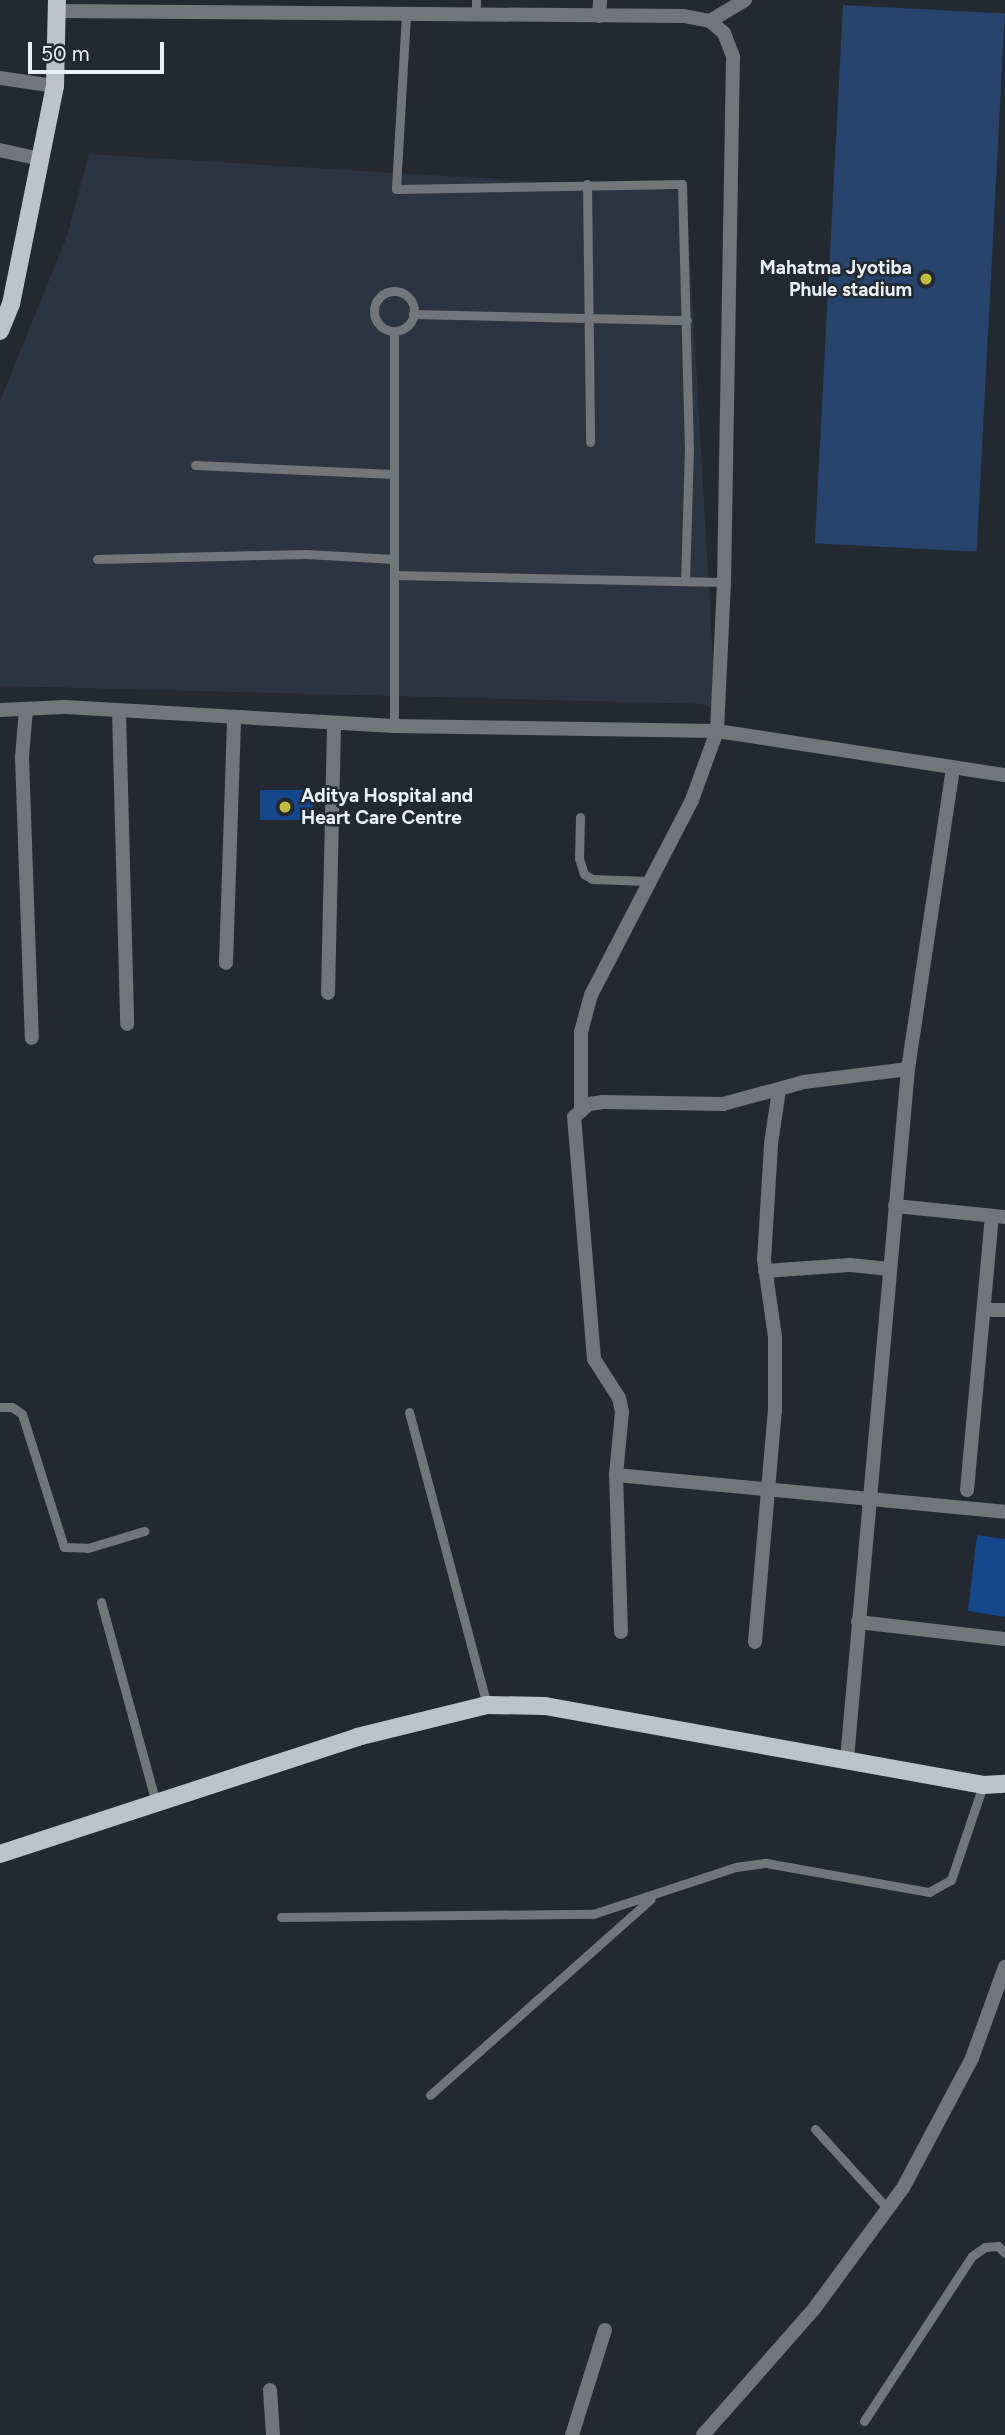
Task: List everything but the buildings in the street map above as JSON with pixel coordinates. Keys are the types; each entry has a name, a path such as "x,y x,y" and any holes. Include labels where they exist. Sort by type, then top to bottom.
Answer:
{"main road":[{"path":"0,331 11,304 55,86 57,5"},
{"path":"0,1854 357,1737 487,1705 545,1706 983,1785 1005,1784"}],"street":[{"path":"599,16 600,0"},
{"path":"57,5 406,14 476,7 710,21 745,0"},
{"path":"621,1632 616,1475 622,1412 619,1398 594,1359 573,1129 581,1109 579,1055 585,1012 700,780 717,731 724,582 733,57 724,33 710,21"},
{"path":"0,78 55,86"},
{"path":"0,150 40,159"},
{"path":"26,709 22,757 32,1038"},
{"path":"0,710 118,710 394,726 717,731 1005,775"},
{"path":"118,710 127,1024"},
{"path":"226,963 234,717"},
{"path":"328,993 334,723"},
{"path":"847,1759 908,1069 949,809 953,767"},
{"path":"581,1109 603,1102 723,1104 831,1077 908,1069"},
{"path":"755,1642 772,1486 775,1337 765,1271 769,1165 779,1090"},
{"path":"895,1206 998,1216 984,1310 967,1490"},
{"path":"765,1271 850,1265 890,1269"},
{"path":"984,1310 1005,1310"},
{"path":"616,1475 772,1486 1005,1512"},
{"path":"858,1622 1005,1639"},
{"path":"703,2435 814,2309 888,2208 948,2108 972,2058 1005,1966"},
{"path":"572,2435 605,2330"},
{"path":"270,2390 273,2435"}],"lane":[{"path":"406,14 396,189 682,184 687,320 685,581"},
{"path":"587,184 590,442"},
{"path":"388,292 401,292 411,301 414,314 407,326 394,331 377,323 373,311 378,299 388,292"},
{"path":"414,314 687,320"},
{"path":"394,331 394,726"},
{"path":"195,466 394,474"},
{"path":"97,559 306,554 394,559"},
{"path":"394,575 724,582"},
{"path":"580,817 579,858 584,874 592,879 648,881"},
{"path":"0,1407 12,1406 22,1414 64,1547 88,1548 144,1531"},
{"path":"409,1412 487,1705"},
{"path":"101,1602 156,1805"},
{"path":"281,1917 569,1917 614,1910 736,1867 766,1863 929,1892 943,1888 951,1880 983,1785"},
{"path":"430,2095 655,1896"},
{"path":"815,2129 888,2208"},
{"path":"864,2421 972,2256 985,2247 998,2246 1005,2253"}],"shaded area":[{"name":"Mahatma Jyotiba Phule stadium","path":"843,5 1005,13 977,552 815,543"},
{"path":"89,154 686,191 716,710 703,704 0,686 0,401 67,236"}],"place":[{"name":"Mahatma Jyotiba Phule stadium","path":"926,279"},
{"name":"Aditya Hospital and Heart Care Centre","path":"285,807"}]}
